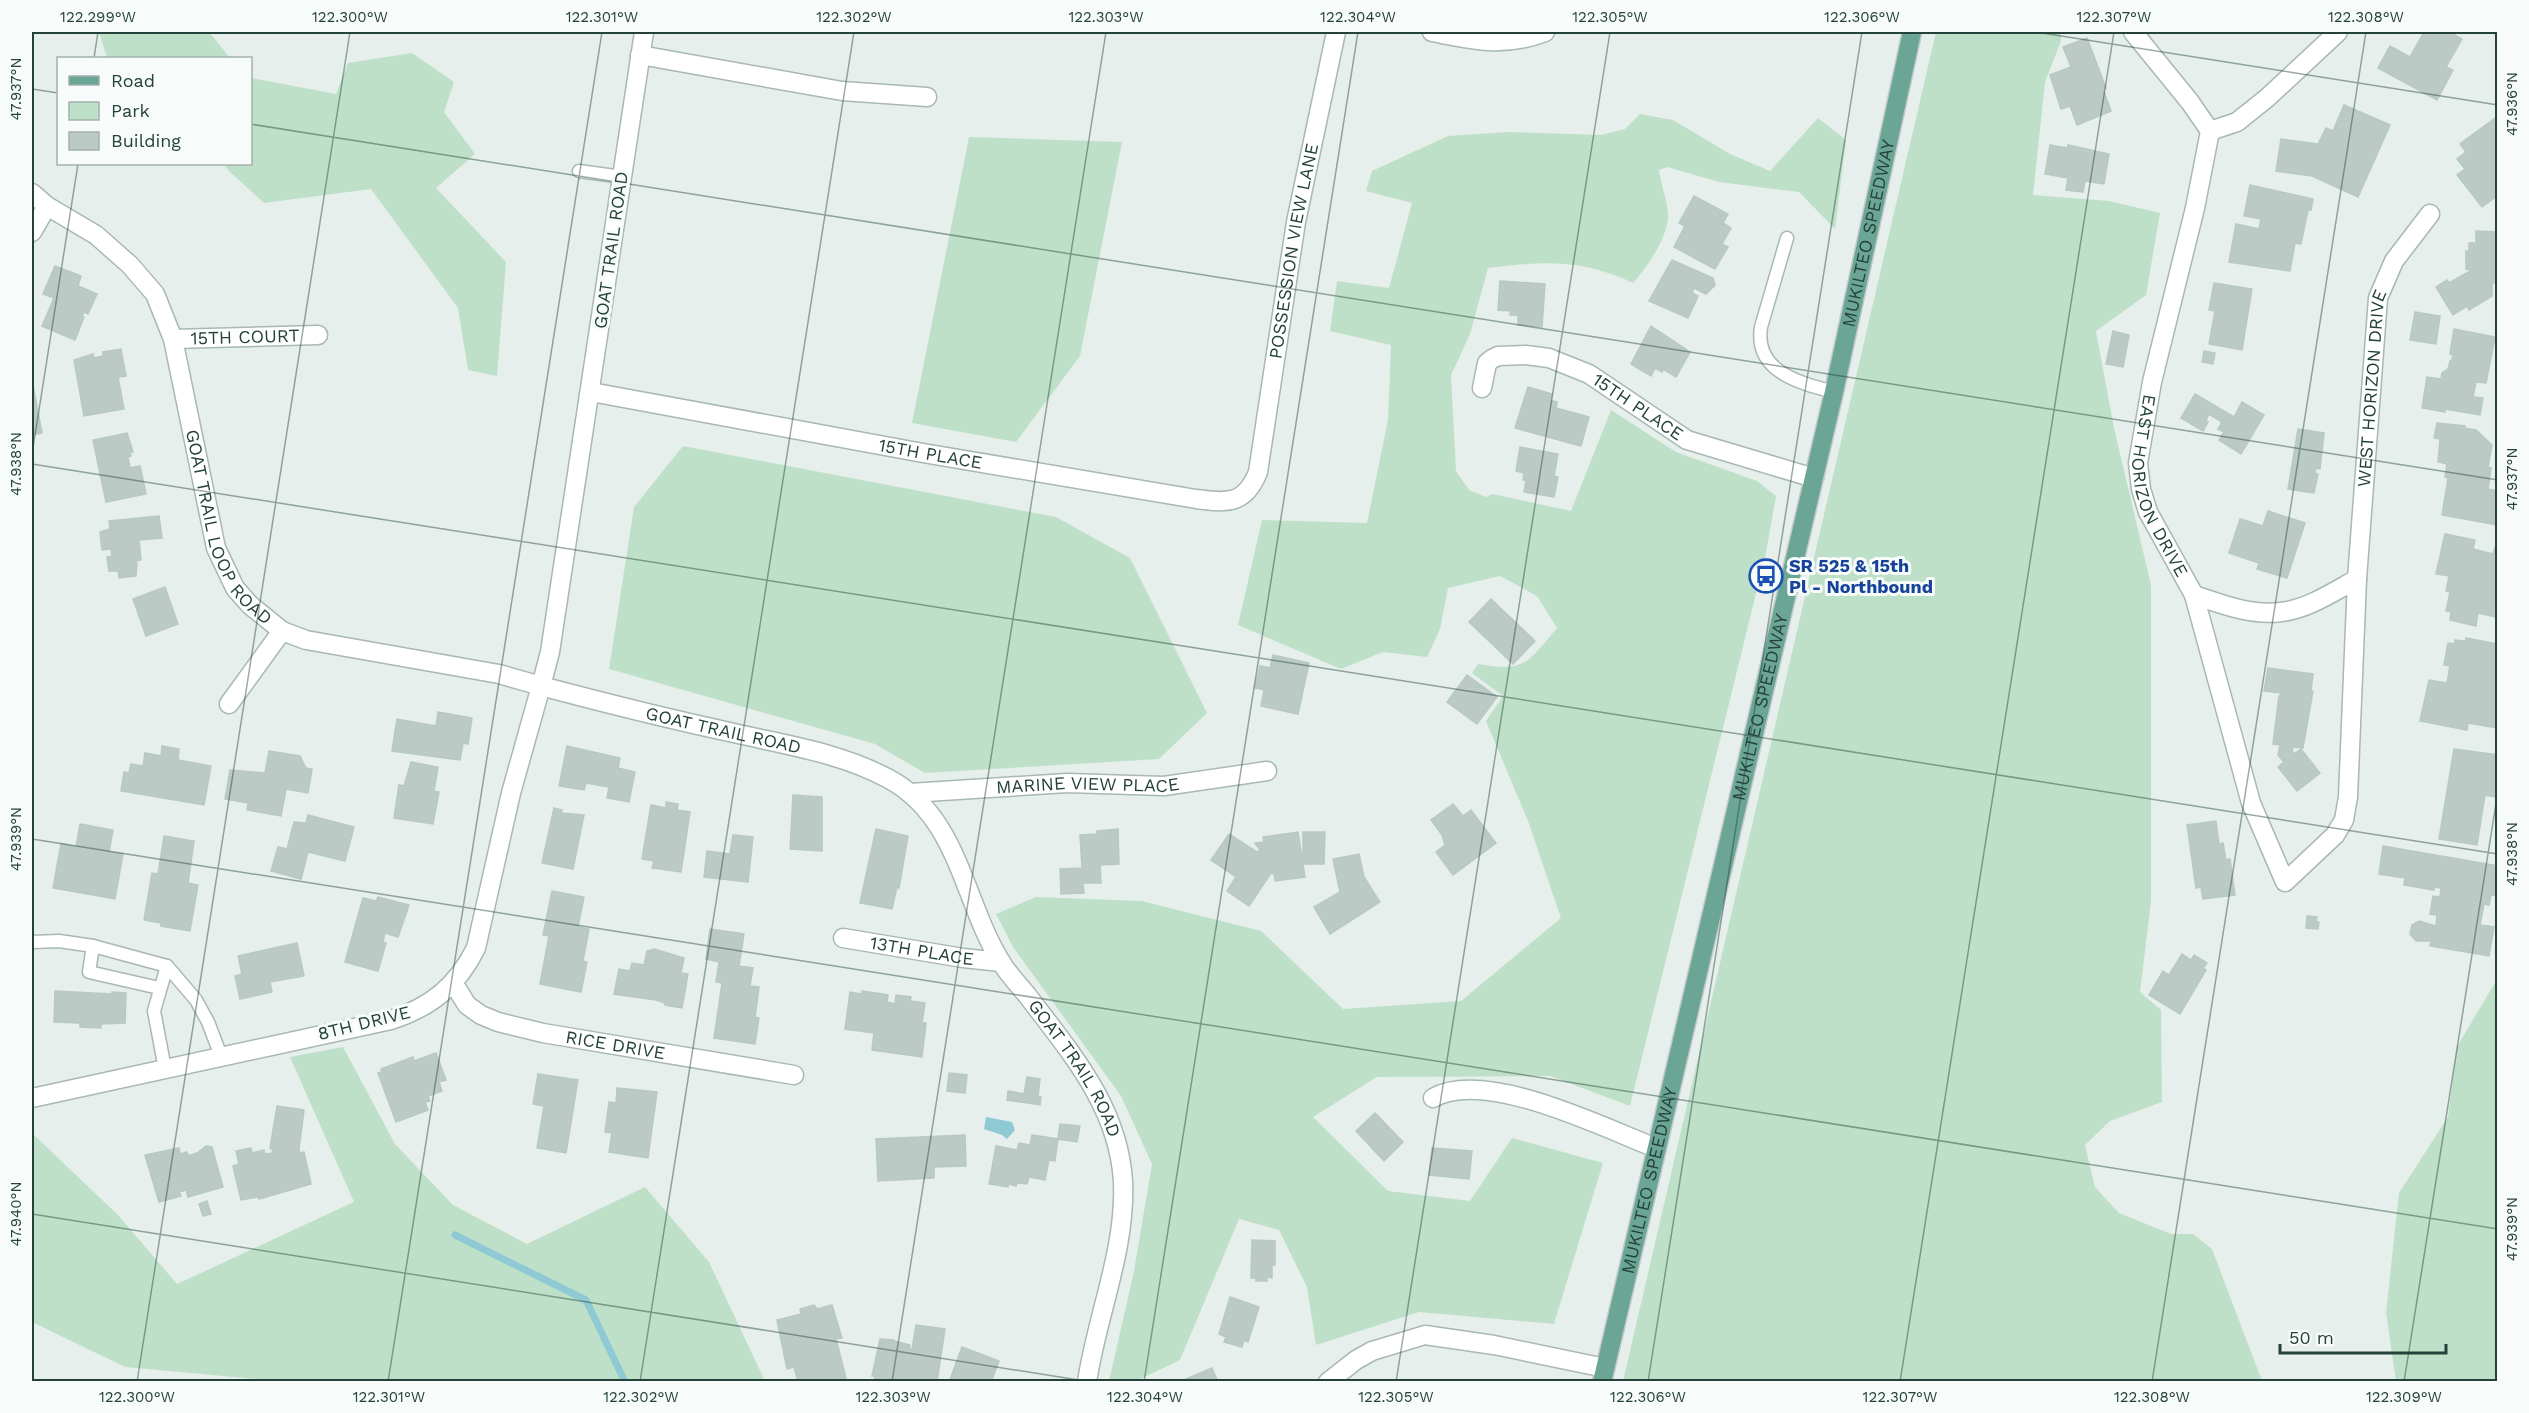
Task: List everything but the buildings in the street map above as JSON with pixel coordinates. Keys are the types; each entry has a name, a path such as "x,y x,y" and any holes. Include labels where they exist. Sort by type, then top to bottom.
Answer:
{"main road":[{"name":"MUKILTEO SPEEDWAY","path":"1603,1375 1834,392 1912,32"}],"street":[{"name":"GOAT TRAIL ROAD","path":"644,32 591,392 550,652 541,686 841,759 891,780 910,793 932,816 948,842 1001,962 1088,1077 1102,1100 1118,1144 1123,1182 1120,1229 1112,1277 1090,1359 1087,1382"},
{"name":"POSSESSION VIEW LANE","path":"1258,472 1296,222 1336,32"},
{"path":"1432,32 1471,39 1512,42 1545,32"},
{"path":"2133,32 2190,102 2210,132 2237,122 2267,98 2338,32"},
{"path":"640,55 842,91 927,97"},
{"name":"EAST HORIZON DRIVE","path":"2210,132 2195,208 2152,382 2138,464 2140,489 2148,512 2194,595 2251,803 2285,882"},
{"name":"GOAT TRAIL LOOP ROAD","path":"32,193 46,206 96,235 130,265 155,294 173,339 216,548 235,588 264,618 282,631 328,646 499,674 541,686"},
{"path":"32,232 46,206"},
{"name":"WEST HORIZON DRIVE","path":"2285,882 2335,835 2344,820 2348,797 2357,579 2378,298 2394,261 2430,214"},
{"name":"15TH COURT","path":"173,339 318,335"},
{"name":"15TH PLACE","path":"1482,388 1487,363 1498,356 1526,355 1549,358 1589,374 1687,440 1814,478"},
{"name":"15TH PLACE","path":"591,392 923,453 1221,502 1237,499 1253,484 1258,472"},
{"path":"2194,595 2235,609 2280,612 2319,600 2357,579"},
{"path":"229,704 282,631"},
{"name":"8TH DRIVE","path":"32,1098 391,1020 426,1006 454,984 466,968 476,948 511,793 541,686"},
{"name":"MARINE VIEW PLACE","path":"910,793 1067,783 1164,786 1267,771"},
{"name":"13TH PLACE","path":"843,938 1001,962"},
{"name":"RICE DRIVE","path":"454,984 467,1005 498,1022 543,1033 794,1076"},
{"path":"1433,1098 1445,1091 1472,1089 1523,1097 1656,1148"},
{"path":"1328,1382 1356,1360 1372,1351 1425,1335 1494,1345 1603,1375"}],"lane":[{"path":"579,171 622,177"},
{"path":"1787,238 1759,340 1769,363 1781,372 1800,382 1834,392"},
{"path":"32,942 59,941 93,946 167,966 196,1000 208,1022 221,1056"},
{"path":"93,946 89,972 159,988"},
{"path":"165,1069 154,1011 167,966"}],"green space":[{"path":"99,32 209,32 229,57 107,57"},
{"path":"1936,32 2061,32 2061,41 2045,82 2033,195 2109,201 2160,213 2146,295 2096,331 2114,428 2151,585 2151,902 2140,992 2161,1010 2162,1102 2110,1121 2085,1145 2095,1187 2119,1213 2171,1234 2193,1234 2212,1249 2262,1381 1623,1381"},
{"path":"412,53 454,82 444,112 475,154 436,188 506,262 497,376 468,370 458,308 371,189 264,203 225,165 252,165 252,78 336,94 348,63"},
{"path":"1640,114 1673,120 1730,154 1770,171 1818,118 1846,140 1835,229 1799,192 1719,182 1667,167 1659,170 1667,205 1667,225 1655,252 1633,283 1597,270 1562,264 1545,263 1488,268 1470,334 1451,375 1456,471 1469,490 1486,497 1493,494 1571,511 1611,410 1676,452 1757,481 1776,496 1766,553 1630,1106 1550,1076 1377,1077 1313,1117 1388,1191 1470,1201 1512,1138 1603,1163 1554,1324 1419,1312 1316,1345 1307,1287 1279,1230 1239,1219 1180,1360 1136,1381 1109,1381 1134,1271 1152,1164 1121,1096 1013,947 996,914 1036,897 1142,901 1261,931 1343,1009 1461,1001 1561,918 1528,821 1486,721 1503,696 1472,673 1478,664 1516,666 1532,657 1547,640 1557,628 1537,596 1500,576 1448,588 1440,629 1427,657 1383,652 1341,669 1238,625 1262,520 1367,523 1388,420 1391,345 1330,331 1337,281 1389,288 1412,203 1366,191 1372,171 1448,136 1508,132 1601,135 1625,129"},
{"path":"969,137 1122,142 1080,356 1016,442 912,423"},
{"path":"683,446 1056,517 1130,558 1207,713 1159,759 925,773 875,744 609,669 634,507"},
{"path":"2497,979 2497,1381 2396,1381 2386,1313 2399,1193 2448,1117 2457,1047"},
{"path":"343,1047 395,1144 453,1205 527,1244 645,1187 709,1262 765,1381 278,1381 125,1367 32,1322 32,1136 34,1135 118,1215 177,1284 354,1202 290,1057"}],"water":[{"path":"986,1117 1012,1122 1015,1130 1007,1139 984,1129"}],"waterway":[{"path":"455,1235 586,1300 625,1382"}],"place":[{"name":"SR 525 & 15th Pl - Northbound","path":"1766,576"}]}
